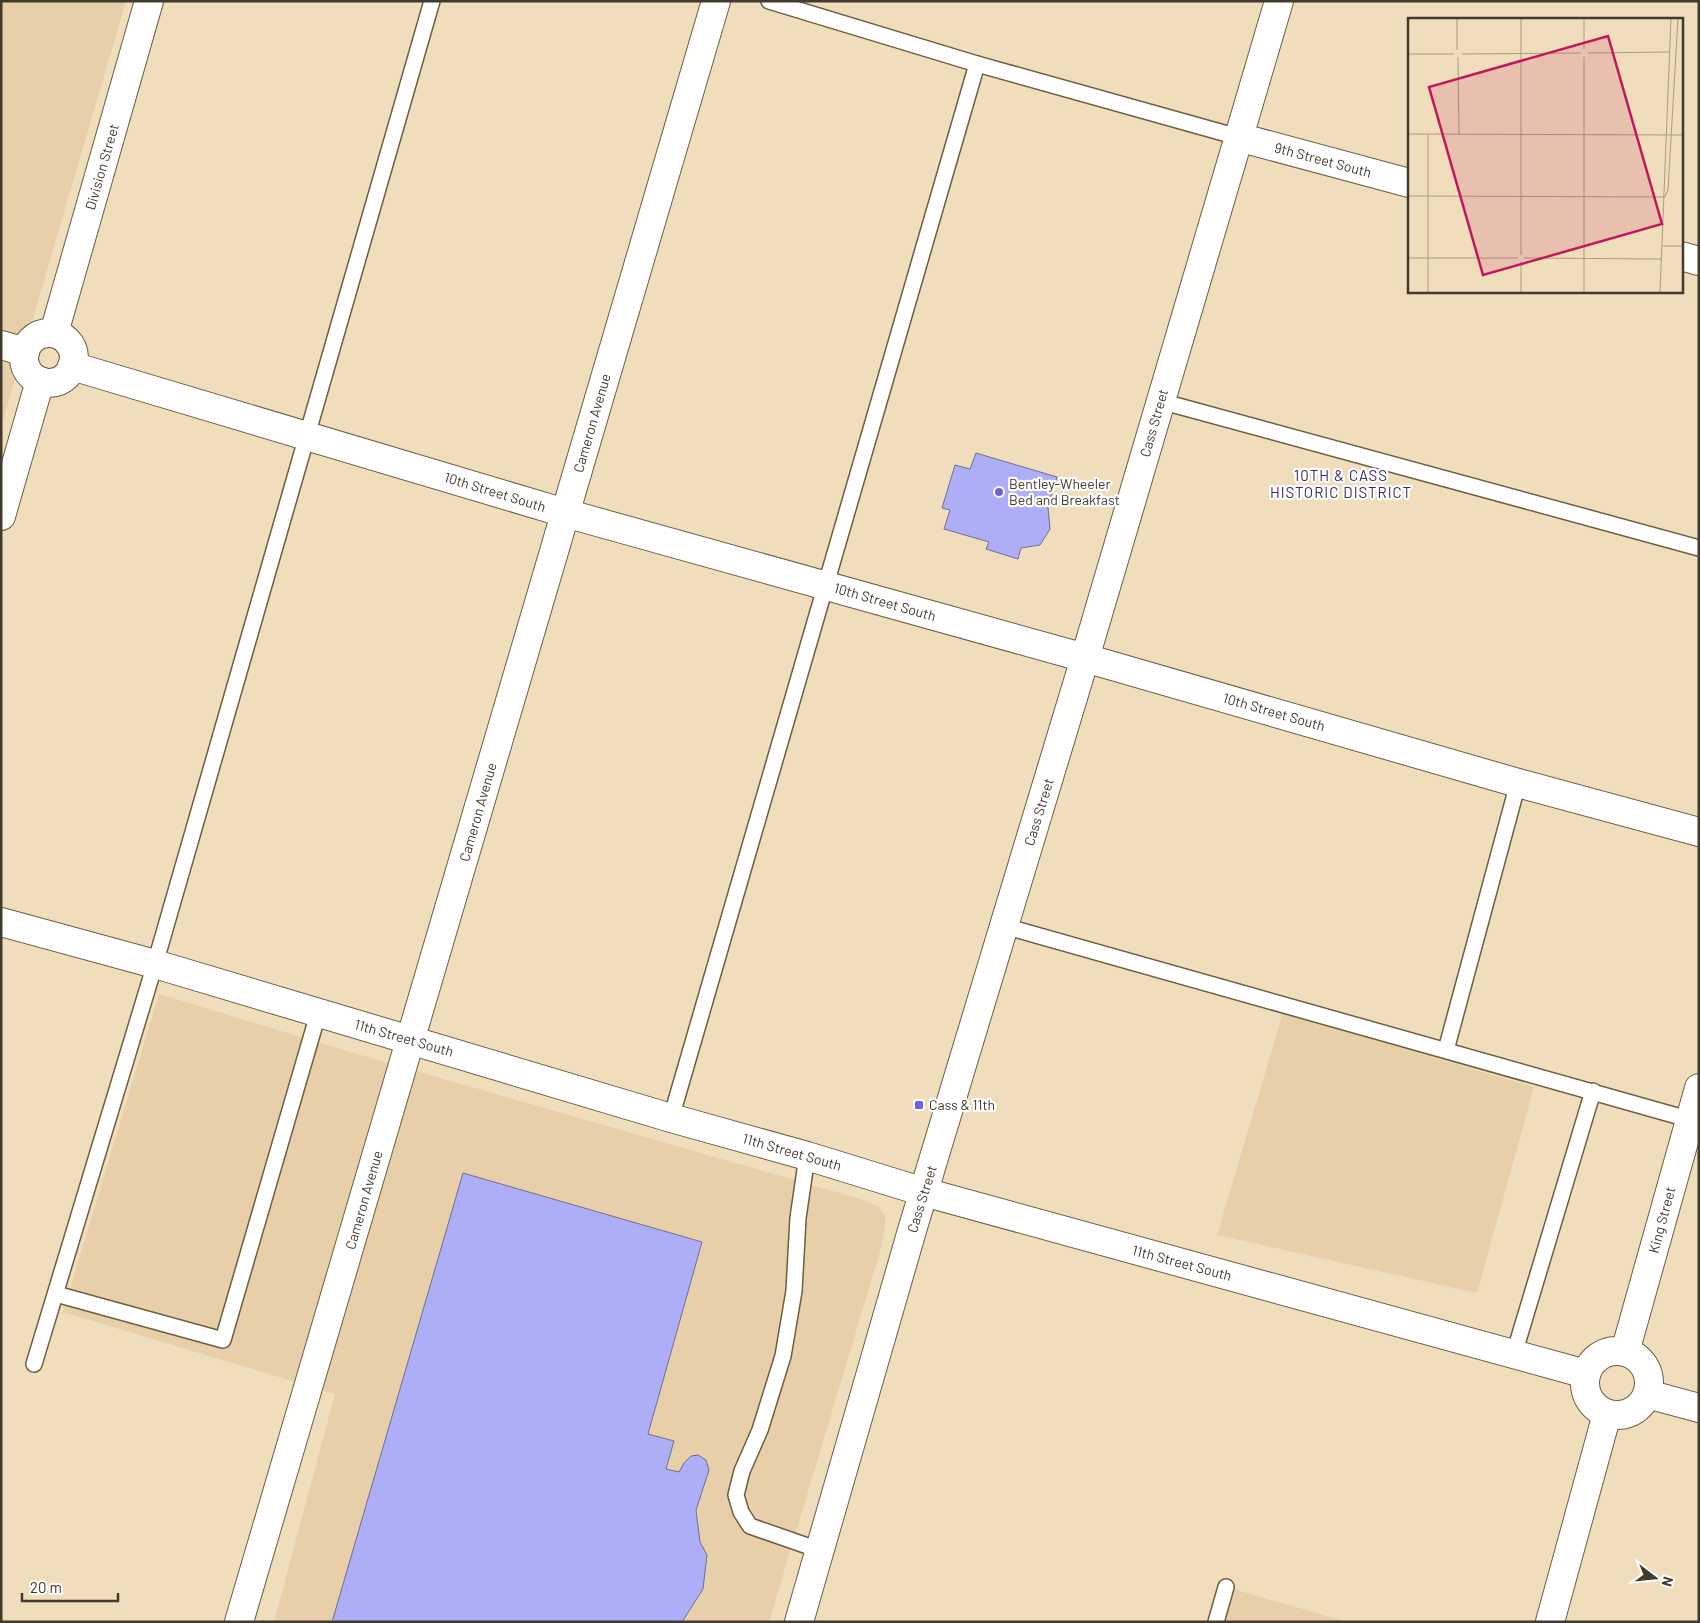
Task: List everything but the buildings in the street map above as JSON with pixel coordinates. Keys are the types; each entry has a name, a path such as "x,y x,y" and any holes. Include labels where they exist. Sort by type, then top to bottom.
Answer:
{"street":[{"name":"Division Street","path":"54,333 149,1"},
{"name":"Cameron Avenue","path":"239,1622 716,1"},
{"name":"Cass Street","path":"799,1622 924,1192 1085,658 1278,1"},
{"name":"9th Street South","path":"1238,137 1408,183"},
{"path":"1682,256 1699,261"},
{"path":"45,333 54,333 67,339 74,354 72,366 65,377 50,383 40,381 34,377 13,349 31,341 37,336 45,333"},
{"name":"10th Street South","path":"72,366 565,513 1085,658 1518,783 1699,832"},
{"path":"1,516 40,381"},
{"name":"11th Street South","path":"1,922 155,964 318,1014 807,1156 924,1192 1586,1374"},
{"name":"King Street","path":"1625,1352 1694,1120 1699,1088"},
{"path":"1616,1350 1625,1352 1635,1356 1645,1368 1648,1383 1647,1394 1636,1409 1627,1414 1608,1414 1599,1410 1591,1403 1586,1394 1584,1384 1586,1374 1596,1357 1616,1350"},
{"path":"1647,1394 1699,1408"},
{"path":"1550,1622 1608,1414"}],"lane":[{"path":"34,1364 155,964 432,1"},
{"path":"769,1 977,64 1238,137"},
{"path":"671,1118 977,64"},
{"path":"1160,401 1699,548"},
{"path":"1446,1050 1518,783"},
{"path":"1004,926 1694,1120"},
{"path":"56,1294 223,1340 318,1014"},
{"path":"1514,1354 1593,1091"},
{"path":"807,1156 798,1218 794,1291 782,1356 760,1430 742,1471 736,1495 741,1512 750,1526 819,1550"},
{"path":"1216,1622 1226,1587"}],"shaded area":[{"path":"1,1 126,1 1,427"},
{"path":"159,994 354,1053 864,1200 879,1207 885,1216 881,1248 769,1622 274,1622 335,1394 63,1312"},
{"path":"1283,1013 1534,1087 1477,1293 1217,1235"},
{"path":"1226,1587 1348,1622 1215,1622"}],"place":[{"name":"Bentley-Wheeler Bed and Breakfast","path":"999,492"},
{"name":"Cass & 11th","path":"919,1105"}],"district":[{"name":"10TH & CASS HISTORIC DISTRICT","path":"1341,484"}]}
